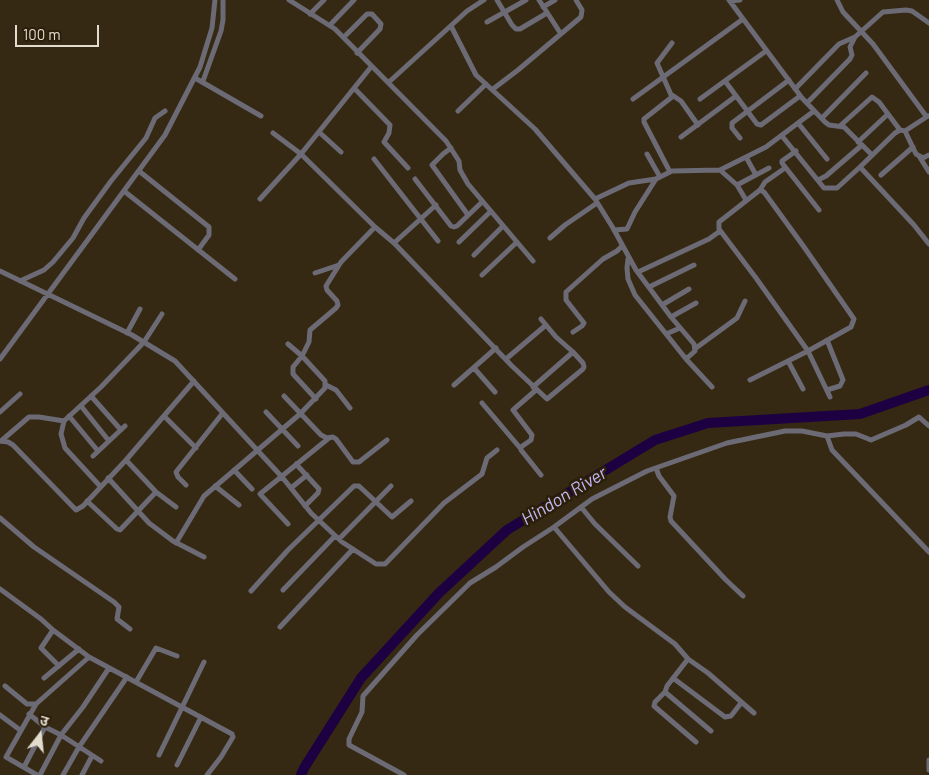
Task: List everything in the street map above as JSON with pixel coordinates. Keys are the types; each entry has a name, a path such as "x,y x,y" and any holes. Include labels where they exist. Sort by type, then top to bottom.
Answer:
{"street":[{"path":"0,359 165,135 194,78 212,28 215,0"},
{"path":"202,82 222,31 224,20 223,0"},
{"path":"289,0 330,25 446,141 459,161 459,169 464,178 490,212 533,260"},
{"path":"310,14 324,0"},
{"path":"330,25 354,0"},
{"path":"389,82 467,11 484,0"},
{"path":"497,0 516,29 520,29 547,13"},
{"path":"487,22 526,0"},
{"path":"539,0 561,34"},
{"path":"543,7 555,0"},
{"path":"493,89 581,17 583,14 576,0"},
{"path":"730,0 740,0"},
{"path":"730,0 800,96 829,125 841,125 872,97 879,102 903,130 929,172"},
{"path":"782,136 824,188 833,189 860,167 891,136 927,116 873,44 843,12 837,0"},
{"path":"796,89 839,44 855,37 879,15 887,11 912,11 929,23"},
{"path":"344,38 367,14 372,14 381,24 380,30 357,53"},
{"path":"633,99 743,20"},
{"path":"451,26 476,75 534,129 596,201 628,258 696,348"},
{"path":"807,103 850,59 851,44 855,37"},
{"path":"672,43 657,63 672,95 681,101 698,125"},
{"path":"700,99 766,51"},
{"path":"260,199 301,154 371,67"},
{"path":"822,118 866,72"},
{"path":"194,78 260,116"},
{"path":"740,138 731,126 732,123 789,80"},
{"path":"726,81 757,124 764,124 800,96"},
{"path":"458,111 486,84"},
{"path":"354,88 390,125 389,133 384,142 408,168"},
{"path":"670,172 644,119 670,100 672,95"},
{"path":"681,138 736,96"},
{"path":"19,281 44,270 53,262 73,238 84,218 111,181 146,138 155,118 165,111"},
{"path":"550,238 596,201 629,183 658,178 670,172 720,170 746,158 782,136 814,111"},
{"path":"818,180 823,178 888,114"},
{"path":"798,123 827,159"},
{"path":"841,125 872,155"},
{"path":"319,132 341,152"},
{"path":"273,133 301,154 375,227 394,242 547,400 583,369 583,363 560,342 542,319"},
{"path":"880,175 913,147"},
{"path":"451,148 432,165 468,215"},
{"path":"796,152 782,161 782,164 819,210"},
{"path":"647,154 658,178"},
{"path":"919,156 923,158 929,155"},
{"path":"746,158 756,175"},
{"path":"374,159 438,241"},
{"path":"860,167 914,225 929,244"},
{"path":"737,185 769,168"},
{"path":"785,168 765,182 760,190 719,222 718,225 720,231 808,351 830,397"},
{"path":"720,170 737,185 746,200"},
{"path":"139,171 209,227 209,234 198,250"},
{"path":"614,230 628,229 636,212 658,178"},
{"path":"416,179 451,226 454,227 482,202"},
{"path":"750,380 851,327 854,319 764,192 760,190"},
{"path":"124,191 235,279"},
{"path":"394,242 436,205"},
{"path":"459,242 490,212"},
{"path":"474,256 503,226"},
{"path":"316,399 292,371 310,339 310,330 338,305 326,286 339,265 375,227"},
{"path":"638,272 705,241 720,231"},
{"path":"482,275 516,242"},
{"path":"573,332 584,323 566,300 566,292 603,259 622,246"},
{"path":"628,258 628,279 635,295 686,360 712,388"},
{"path":"315,273 339,265"},
{"path":"649,287 694,265"},
{"path":"0,271 127,333 175,361 282,477 304,506 353,550 376,564 384,564 444,503 482,474 487,458 497,450"},
{"path":"662,305 689,289"},
{"path":"686,360 696,348 737,318 745,301"},
{"path":"671,317 696,304"},
{"path":"127,333 140,309"},
{"path":"100,486 65,448 62,434 64,421 144,342 162,314"},
{"path":"506,359 546,325"},
{"path":"666,334 680,328"},
{"path":"827,390 840,386 843,380 828,340"},
{"path":"288,344 302,356 326,385 336,390 350,408"},
{"path":"454,385 496,348"},
{"path":"521,449 531,440 532,435 513,410 573,352"},
{"path":"788,361 803,389"},
{"path":"474,368 495,392"},
{"path":"0,441 13,445 76,510 126,460 194,381"},
{"path":"176,543 204,496 300,414 316,399 326,385"},
{"path":"0,412 20,394"},
{"path":"91,396 123,428 93,456"},
{"path":"284,396 322,435 336,439 350,459 357,463 387,440"},
{"path":"482,403 541,475"},
{"path":"81,406 109,441"},
{"path":"266,412 298,446"},
{"path":"186,485 176,472 222,414"},
{"path":"69,416 98,451"},
{"path":"164,416 196,448"},
{"path":"0,441 29,418 39,417 64,421"},
{"path":"404,775 349,745 349,739 362,712 363,696 418,635 465,588 581,507 601,494 656,468 727,443 785,431 802,430 827,436 850,434 871,440 906,425 919,417 929,426"},
{"path":"827,436 832,450 929,552"},
{"path":"288,524 260,494 329,438"},
{"path":"126,460 156,492 176,507"},
{"path":"296,464 319,489 318,493 304,506"},
{"path":"656,468 659,476 674,496 671,521 725,580 743,596"},
{"path":"234,470 252,489"},
{"path":"291,488 307,475"},
{"path":"108,478 149,523 176,543 204,557"},
{"path":"215,486 239,505"},
{"path":"251,591 318,520 354,486 359,486 392,517 410,501"},
{"path":"283,590 391,486"},
{"path":"87,501 118,530 156,492"},
{"path":"581,507 602,532 638,566"},
{"path":"0,518 34,547 114,602 119,607 118,619 130,629"},
{"path":"554,527 609,592 642,621 674,644 688,659 708,673 754,713"},
{"path":"280,627 353,550"},
{"path":"0,589 89,657 232,734 233,737 221,757 207,775"},
{"path":"53,630 41,648 59,666"},
{"path":"136,682 156,648 177,656"},
{"path":"44,678 79,649"},
{"path":"6,757 36,704 89,657"},
{"path":"688,659 654,706 696,742"},
{"path":"159,754 204,662"},
{"path":"0,753 38,775 61,735 83,707 109,668"},
{"path":"63,775 79,747 127,677"},
{"path":"673,678 725,717 730,716 741,703"},
{"path":"5,686 27,704 36,704"},
{"path":"665,692 711,731"},
{"path":"29,714 45,727 61,735 101,762"},
{"path":"0,715 20,730"},
{"path":"177,765 201,717"},
{"path":"24,767 45,727"},
{"path":"82,775 92,756"},
{"path":"928,775 929,760"}],"waterway":[{"name":"Hindon River","path":"301,775 361,678 439,593 507,530 655,440 708,423 860,414 929,390"}]}
